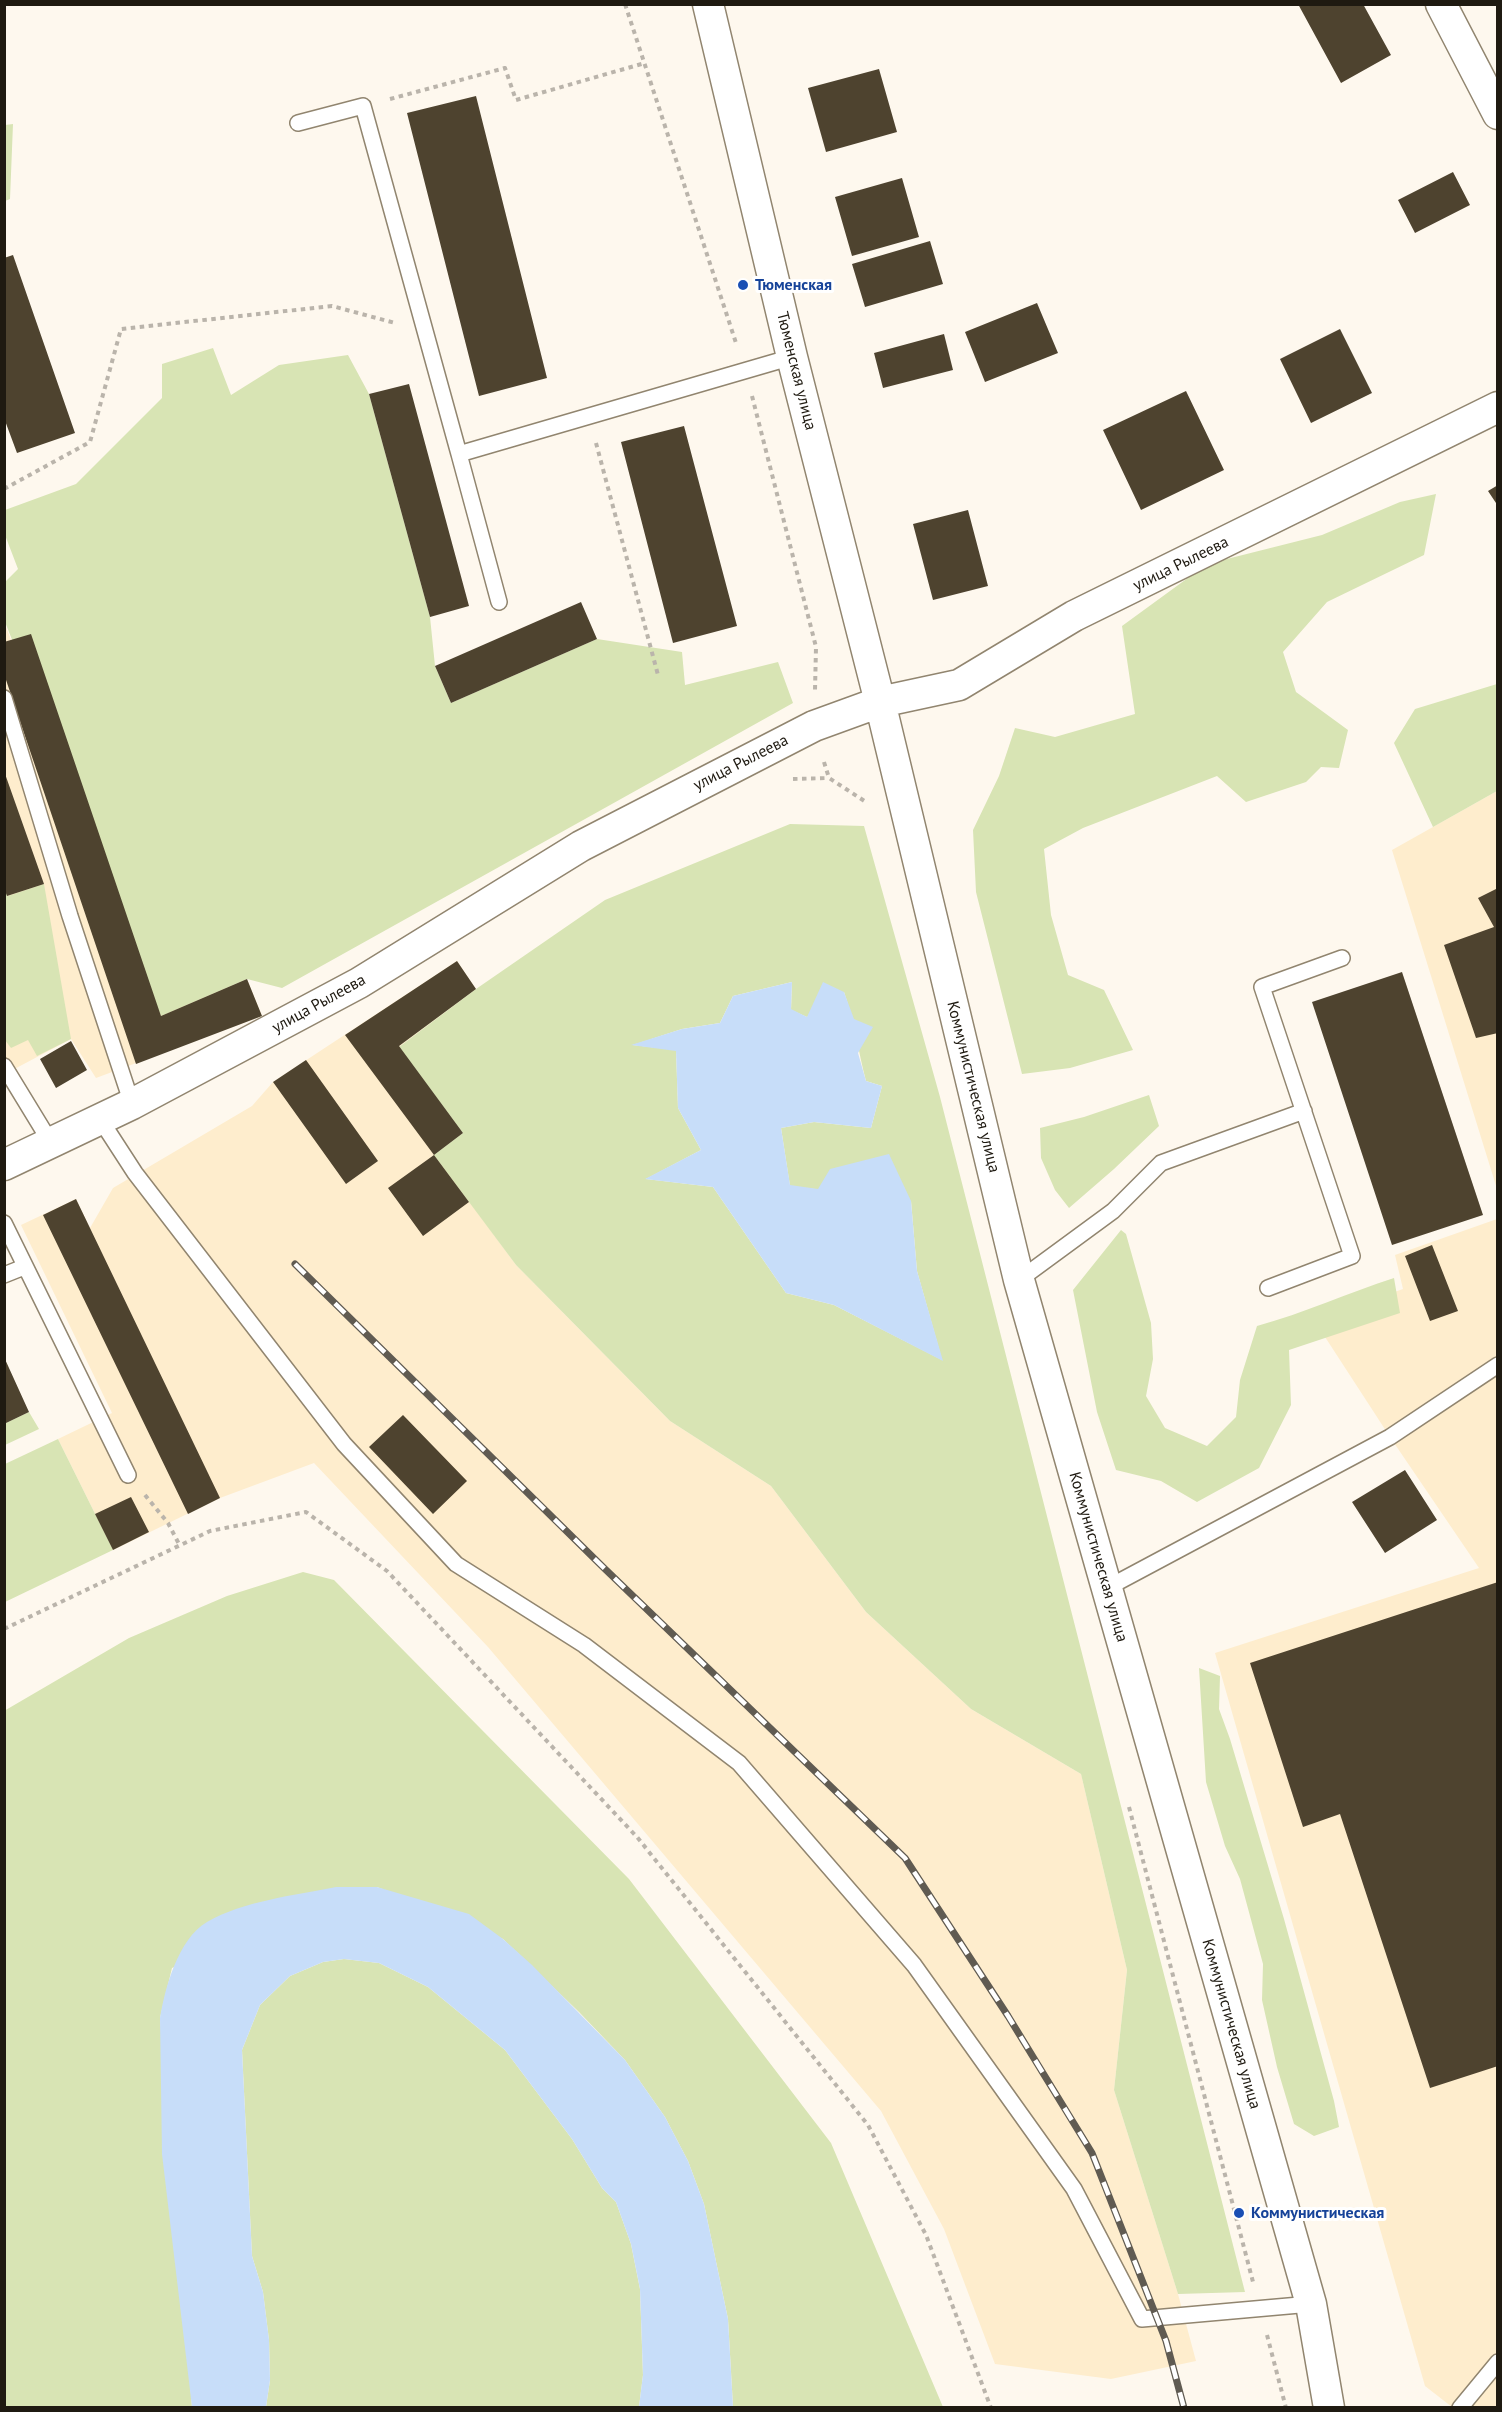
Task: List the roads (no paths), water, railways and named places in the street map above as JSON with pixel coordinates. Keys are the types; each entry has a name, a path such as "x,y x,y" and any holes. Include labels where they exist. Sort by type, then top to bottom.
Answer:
{"street":[{"name":"Тюменская улица","path":"708,4 792,357 880,702"},
{"path":"1441,4 1497,114"},
{"name":"улица Рылеева","path":"4,1165 132,1104 359,983 581,846 814,726 880,702 959,686 1074,616 1497,407"},
{"name":"Коммунистическая улица","path":"880,702 1019,1280 1311,2304 1329,2408"}],"lane":[{"path":"298,123 363,106 499,602"},
{"path":"459,454 792,357"},
{"path":"4,698 70,916 132,1104"},
{"path":"1268,1288 1352,1256 1262,987 1342,958"},
{"path":"4,1066 51,1143"},
{"path":"1019,1280 1113,1210 1161,1163 1304,1111"},
{"path":"100,1119 135,1173 344,1444 456,1564 584,1645 740,1763 914,1965 1074,2189 1142,2319 1311,2304"},
{"path":"4,1223 128,1475"},
{"path":"4,1275 24,1267"},
{"path":"1107,1588 1390,1437 1497,1365"},
{"path":"1460,2408 1497,2362"}],"water":[{"path":"792,982 791,1009 807,1017 823,982 844,992 854,1019 873,1027 858,1053 866,1081 882,1086 871,1128 814,1122 781,1128 790,1185 818,1189 830,1169 889,1154 911,1201 917,1271 943,1361 834,1305 786,1293 713,1187 645,1179 701,1150 678,1108 676,1051 631,1045 682,1029 720,1023 733,996"},
{"path":"336,1887 377,1887 469,1914 503,1939 532,1965 625,2060 665,2117 688,2161 704,2204 728,2319 733,2407 639,2407 643,2375 640,2289 631,2244 616,2202 602,2188 572,2139 505,2050 428,1987 379,1963 344,1959 323,1962 290,1976 260,2005 242,2050 252,2256 263,2292 269,2340 270,2380 266,2407 192,2407 162,2154 160,2018 165,1993 174,1965 188,1940 207,1922 253,1904"}],"railway":[{"path":"295,1264 605,1569 905,1858 1008,2016 1092,2153 1166,2341 1184,2408"}],"place":[{"name":"Тюменская","path":"743,285"},
{"name":"Коммунистическая","path":"1239,2213"}]}
